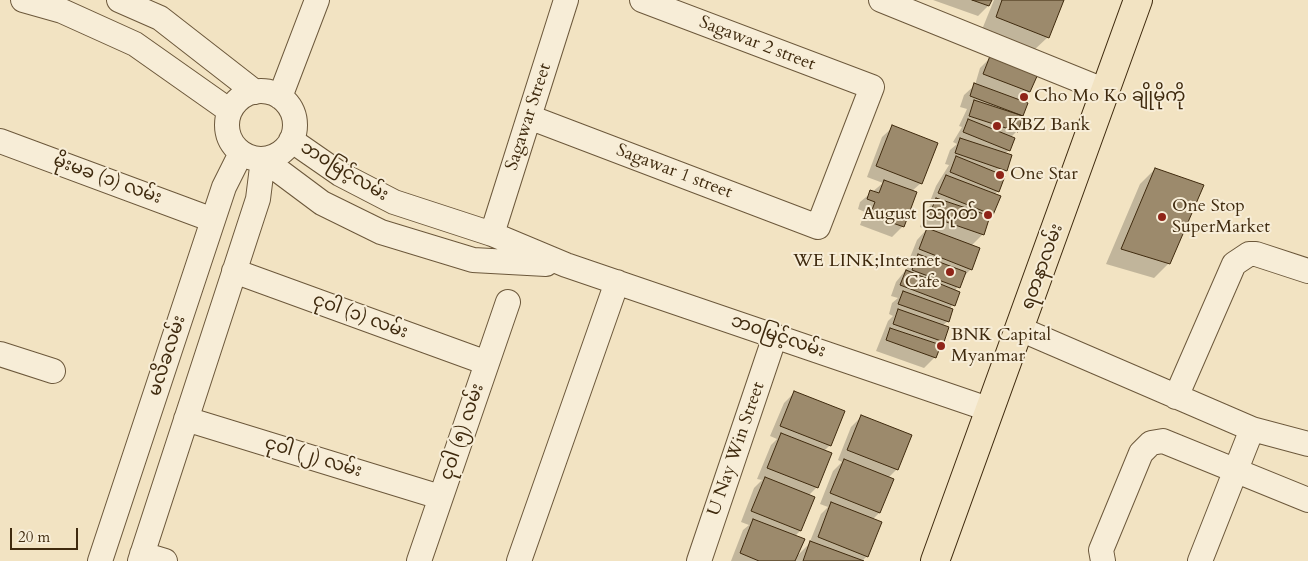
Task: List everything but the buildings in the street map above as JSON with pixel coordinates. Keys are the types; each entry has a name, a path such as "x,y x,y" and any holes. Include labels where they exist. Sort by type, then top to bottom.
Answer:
{"main road":[{"name":"ရတနာလမ်း","path":"936,561 1138,0"}],"street":[{"path":"23,0 62,11 134,44 230,111"},
{"path":"120,0 160,18 255,92"},
{"path":"280,97 316,0"},
{"name":"Sagawar Street","path":"492,234 566,0"},
{"name":"Sagawar 2 street","path":"642,0 872,87 818,227"},
{"path":"888,2 1106,91"},
{"path":"255,92 268,92 280,97 287,103 295,121 291,140 280,153 252,156 235,148 228,134 230,111 244,95 255,92"},
{"name":"Sagawar 1 street","path":"529,117 818,227"},
{"name":"ဘ၀မြင့်လမ်း","path":"291,140 340,174 394,202 492,234 566,265 991,410"},
{"name":"မိုးမခ (၁) လမ်း","path":"0,141 213,220"},
{"name":"ဘ၀မြင့်လမ်း","path":"252,156 322,203 381,232 473,260 566,265"},
{"name":"မလိခလမ်း","path":"100,561 224,187 252,156"},
{"name":"မလိခလမ်း","path":"141,557 258,199 252,156"},
{"path":"1176,397 1234,264 1249,254 1256,254 1308,271"},
{"name":"ငုဝါ (၁) လမ်း","path":"234,271 487,363"},
{"path":"519,561 617,282"},
{"name":"ငုဝါ (၅) လမ်း","path":"419,561 508,302"},
{"path":"1020,329 1252,429 1308,444"},
{"name":"U Nay Win Street","path":"699,561 776,336"},
{"path":"0,354 53,371"},
{"name":"ငုဝါ (၂) လမ်း","path":"186,419 440,497"},
{"path":"1200,561 1252,429"},
{"path":"1103,561 1102,550 1141,453 1152,443 1163,442 1308,500"},
{"path":"141,557 165,561"}],"place":[{"name":"Cho Mo Ko ချိုမိုကို","path":"1024,97"},
{"name":"KBZ Bank","path":"997,126"},
{"name":"One Star","path":"1000,175"},
{"name":"August သြဂုတ်","path":"988,215"},
{"name":"One Stop SuperMarket","path":"1162,217"},
{"name":"WE LINK;Internet Cafe","path":"950,272"},
{"name":"BNK Capital Myanmar","path":"941,346"}]}
